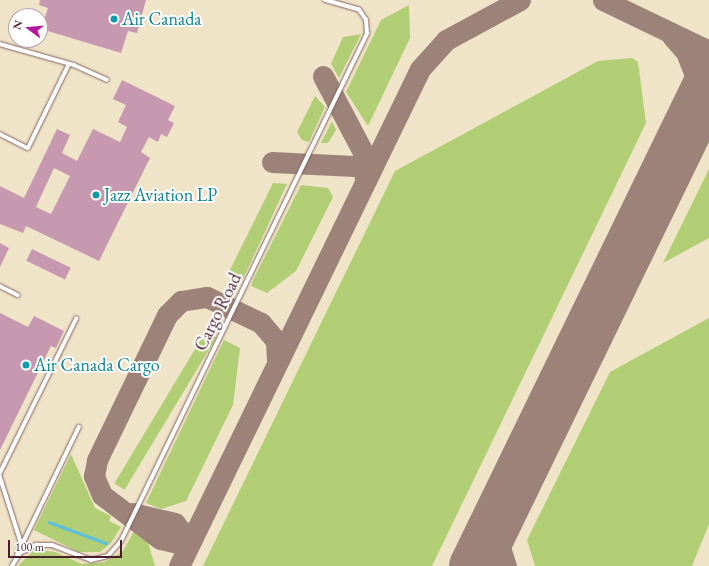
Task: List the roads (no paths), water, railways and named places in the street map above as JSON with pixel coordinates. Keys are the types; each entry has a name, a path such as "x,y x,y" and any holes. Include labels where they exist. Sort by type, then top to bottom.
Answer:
{"lane":[{"name":"Cargo Road","path":"12,566 14,561 24,550 40,544 56,546 79,558 95,560 111,554 122,541 367,34 366,20 359,10 325,0"},
{"path":"0,44 69,64 107,80"},
{"path":"0,134 28,148 69,64"},
{"path":"0,286 18,294"},
{"path":"22,545 0,475 76,319"},
{"path":"14,561 79,427"}],"waterway":[{"path":"49,522 106,543"}],"place":[{"name":"Air Canada","path":"114,19"},
{"name":"Jazz Aviation LP","path":"96,195"},
{"name":"Air Canada Cargo","path":"26,365"}]}
